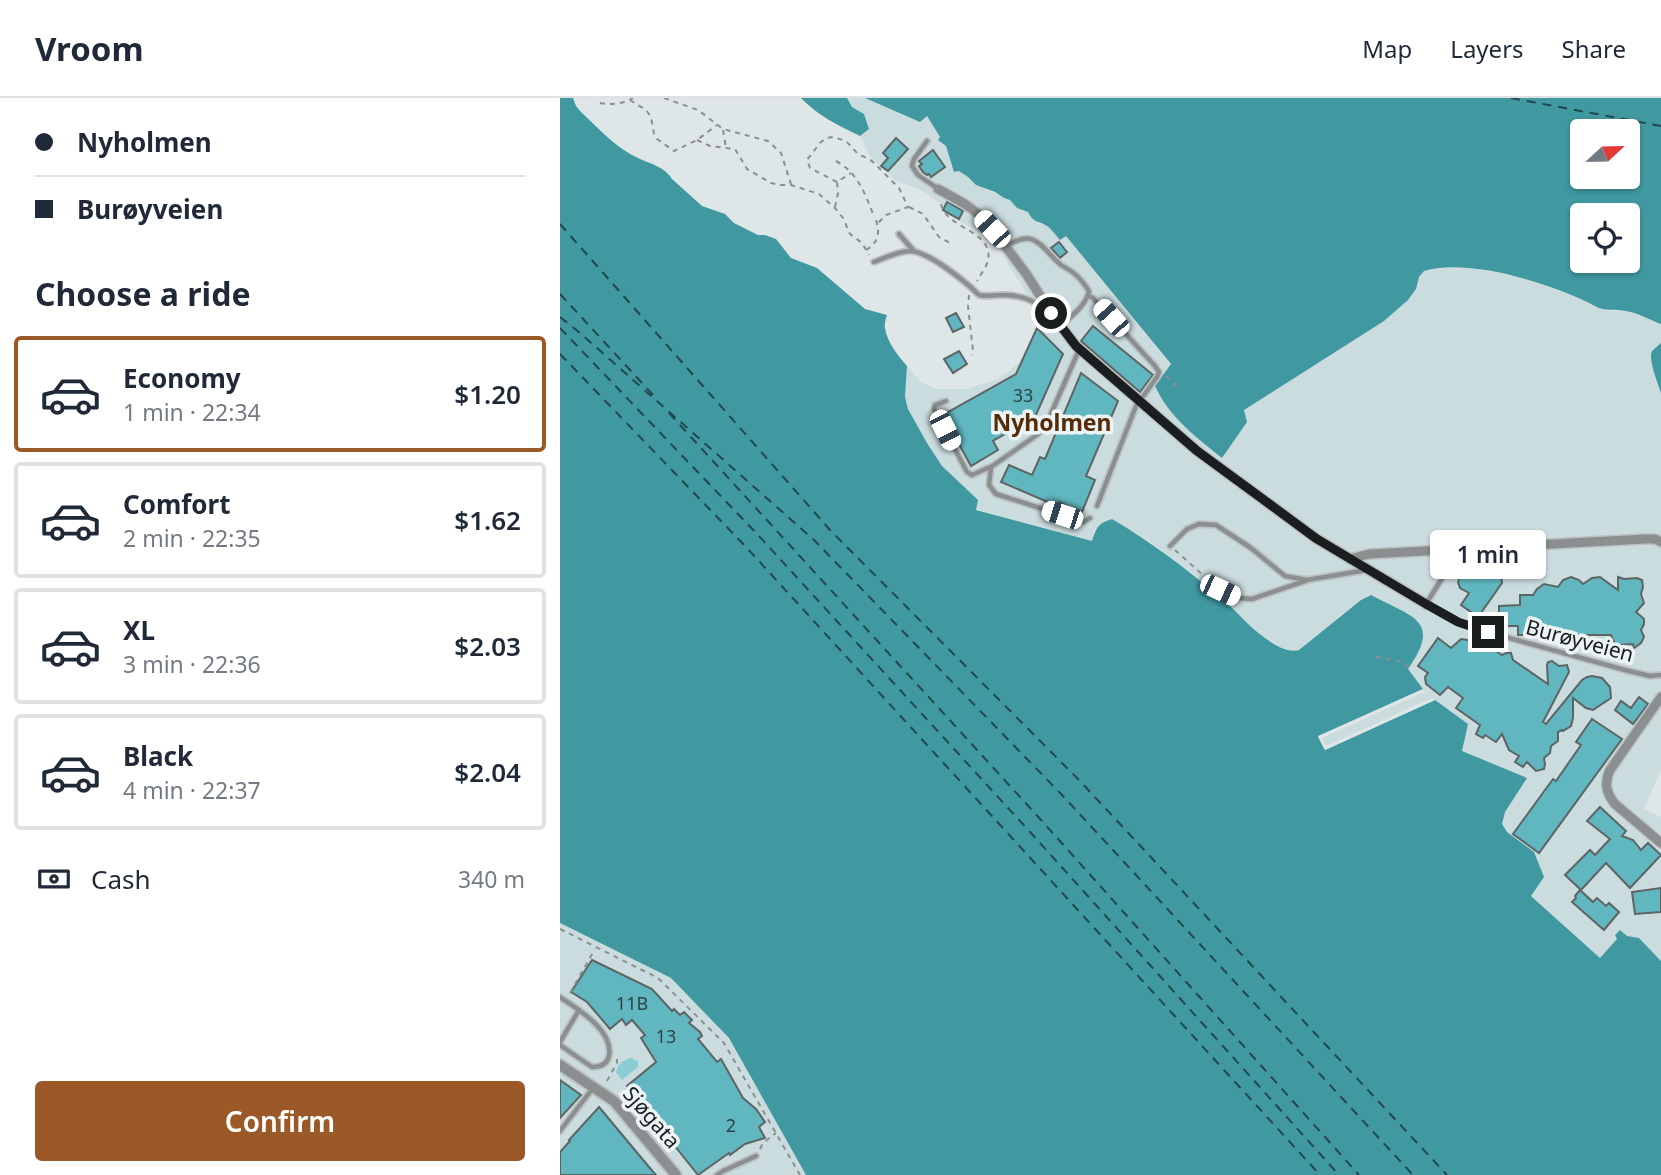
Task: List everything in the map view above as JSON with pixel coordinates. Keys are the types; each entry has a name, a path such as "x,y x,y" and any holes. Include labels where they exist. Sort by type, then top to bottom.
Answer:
{"street":[{"path":"938,189 977,213 1007,246 1051,313 1079,349 1196,450 1317,539 1368,570"},
{"path":"1350,559 1369,554 1645,539 1661,542"},
{"name":"Burøyveien","path":"1368,570 1426,604"},
{"path":"1661,697 1606,779 1609,796 1615,804 1661,843"},
{"name":"Sjøgata","path":"560,1065 614,1101 676,1175"}],"lane":[{"path":"927,141 912,166 918,175 938,189"},
{"path":"899,234 913,251"},
{"path":"1007,246 1022,238 1041,243 1060,264 1079,277 1089,291 1089,296 1082,305 1061,326"},
{"path":"874,262 906,251 920,253 939,263 979,295 1011,295 1031,299 1051,313"},
{"path":"1089,296 1159,372 1139,401 1097,506"},
{"path":"946,401 935,405 934,410 967,472 972,475 991,467 1037,435 1046,425 1079,349"},
{"path":"991,467 989,485 996,494 1084,522 1090,518"},
{"path":"1170,545 1187,529 1199,524 1216,525 1251,548 1285,576 1307,580"},
{"path":"1426,604 1461,549"},
{"path":"1220,590 1237,598 1252,599 1307,580 1368,570"},
{"name":"Burøyveien","path":"1426,604 1458,622 1490,633 1625,670 1650,676 1661,675"},
{"path":"560,998 579,1010 593,1021 604,1036 610,1051 601,1066 592,1067 560,1044 579,1010"},
{"path":"560,1132 594,1086"},
{"path":"717,1175 756,1156"}],"path":[{"path":"664,98 698,110 723,129 768,141 780,153 791,185"},
{"path":"600,103 611,105 632,99 651,117 657,139 674,151 697,140 718,124"},
{"path":"723,129 726,148"},
{"path":"835,208 838,193 836,182 810,167 807,160 826,138 846,141 857,153 872,161 899,188 908,207 923,214 939,237 952,244"},
{"path":"697,140 710,146 735,149 743,164 771,183 791,185 819,194 835,208 850,233 862,243 874,262"},
{"path":"836,161 860,184 873,214"},
{"path":"836,182 850,173"},
{"path":"938,189 942,211 961,227 971,231 988,251 988,264 969,297 972,355"},
{"path":"866,250 877,239 879,233 876,222 908,207"},
{"path":"1164,374 1178,387"},
{"path":"1170,545 1220,590"},
{"path":"1376,657 1399,661 1409,667"},
{"path":"560,929 659,978 724,1043 800,1175"},
{"path":"569,994 596,948"},
{"path":"756,1156 764,1143 776,1133"}],"shaded area":[{"path":"560,98 573,98 580,111 608,138 623,150 658,166 702,206 725,214 734,223 758,235 776,239 791,258 817,268 865,309 887,315 885,327 888,338 907,366 905,397 908,409 942,466 978,500 976,510 1092,541 1098,527 1112,519 1182,566 1259,634 1286,649 1299,650 1371,595 1418,622 1423,639 1408,669 1423,689 1318,737 1325,750 1435,700 1468,724 1462,751 1527,778 1505,812 1502,824 1507,832 1534,852 1544,877 1531,896 1600,958 1617,939 1615,935 1620,930 1627,936 1639,938 1661,961 1661,1175 806,1175 729,1038 671,978 560,923"},
{"path":"801,98 847,98 852,107 864,114 869,129 860,136 821,115"},
{"path":"847,98 865,98 912,119 926,115 946,146 954,172 959,171 976,185 1010,200 1017,208 1028,212 1039,224 1047,225 1060,240 1066,236 1171,365 1243,410 1384,321 1408,300 1424,271 1431,269 1465,267 1519,277 1584,300 1601,309 1624,310 1661,324 1661,343 1652,350 1653,367 1661,393 1661,770 1644,809 1661,817 1661,961 1639,938 1627,936 1618,939 1600,958 1531,895 1534,853 1507,832 1502,824 1505,812 1527,778 1325,750 1318,736 1422,689 1407,669 1410,614 1371,595 1299,650 1285,650 1263,636 1192,573 1147,540 1112,519 1095,529 1092,542 976,509 977,500 942,466 908,409 905,398 907,366 921,382 937,389 966,389 997,380 1024,359 1037,326 1038,313 996,244 945,211 941,204 923,191 895,180 869,155 860,136 869,129 864,114 852,107"},
{"path":"865,98 1661,98 1661,324 1623,310 1599,308 1549,286 1506,274 1462,268 1424,271 1408,300 1384,321 1244,410 1247,422 1222,458 1184,426 1168,408 1155,386 1171,364 1066,236 1060,240 1049,227 1034,220 1028,212 1017,208 1010,200 976,185 959,171 954,172 946,146 938,140 940,137 927,116 920,122"},
{"path":"1661,343 1661,393 1651,355"},
{"path":"560,923 671,978 729,1038 806,1175 560,1175"},
{"path":"631,1058 638,1061 638,1067 622,1080 616,1072 617,1069 621,1063"}],"pier":[{"path":"1423,689 1424,692 1322,738 1326,746 1432,698 1435,700 1325,750 1318,736"}],"building":[{"path":"896,138 908,149 888,171 881,166 888,158 883,153"},
{"path":"933,150 945,167 931,177 923,172 919,161"},
{"path":"947,202 963,211 959,219 943,210"},
{"path":"1059,242 1067,252 1060,258 1051,248"},
{"path":"956,313 964,327 953,332 946,318"},
{"path":"1093,326 1153,375 1140,392 1081,341"},
{"path":"1037,328 1063,354 1035,417 993,441 998,450 971,466 943,415 1016,374"},
{"path":"959,351 967,364 953,373 944,359"},
{"path":"1081,373 1118,401 1086,476 1095,480 1082,512 1059,502 1057,506 1001,482 1009,465 1032,475 1040,457 1045,459"},
{"path":"1485,566 1490,566 1501,574 1502,583 1478,617 1461,605 1469,593 1460,588 1458,582 1460,577 1472,577"},
{"path":"1571,577 1583,584 1592,578 1600,577 1618,590 1618,577 1642,580 1641,594 1644,603 1636,612 1644,619 1641,630 1644,637 1641,643 1634,648 1633,644 1618,645 1611,635 1518,635 1518,626 1494,626 1499,620 1499,606 1520,605 1520,595 1533,595 1544,584 1558,587 1563,580"},
{"path":"1438,638 1451,648 1461,639 1468,640 1475,648 1481,641 1502,655 1511,653 1513,660 1548,684 1548,662 1552,661 1559,666 1567,665 1569,672 1543,722 1546,724 1587,677 1602,678 1610,687 1611,698 1593,710 1573,698 1571,726 1558,732 1558,741 1551,746 1550,753 1544,758 1544,769 1536,771 1527,762 1523,767 1515,762 1519,756 1509,750 1502,734 1496,742 1485,735 1483,738 1476,734 1480,725 1456,708 1463,698 1448,687 1440,695 1426,684 1425,677 1428,673 1418,666"},
{"path":"1639,697 1648,704 1633,724 1615,710 1621,701 1631,708"},
{"path":"1592,719 1622,739 1539,853 1513,834 1581,745 1576,742"},
{"path":"1600,807 1626,831 1622,836 1633,840 1641,850 1648,843 1661,855 1630,888 1606,863 1581,890 1565,875 1590,850 1595,855 1610,839 1587,821"},
{"path":"1661,888 1661,912 1635,914 1632,892"},
{"path":"1580,890 1593,902 1597,898 1606,906 1609,903 1619,912 1604,930 1572,902"},
{"path":"592,960 652,989 672,1011 674,1009 680,1015 684,1012 692,1020 689,1023 702,1036 698,1039 717,1062 721,1059 743,1098 756,1109 765,1122 759,1127 765,1138 745,1144 698,1175 627,1086 656,1062 641,1038 645,1035 632,1020 626,1025 622,1019 610,1029 587,1002 571,992"},
{"path":"560,1080 581,1095 560,1118"},
{"path":"599,1107 656,1175 560,1175 560,1152"}],"ferry route":[{"path":"1511,98 1661,126"},
{"path":"560,224 830,530 1079,780 1447,1175"},
{"path":"560,294 654,396"},
{"path":"560,317 814,540 1064,797 1413,1175"},
{"path":"560,328 758,535 1339,1175"},
{"path":"560,354 747,548 1320,1175"},
{"path":"669,413 1042,821 1359,1175"}],"district":[{"name":"Nyholmen","path":"1052,422"}],"route":[{"path":"1051,313 1076,346 1196,450 1317,539 1458,622 1488,632"}]}
